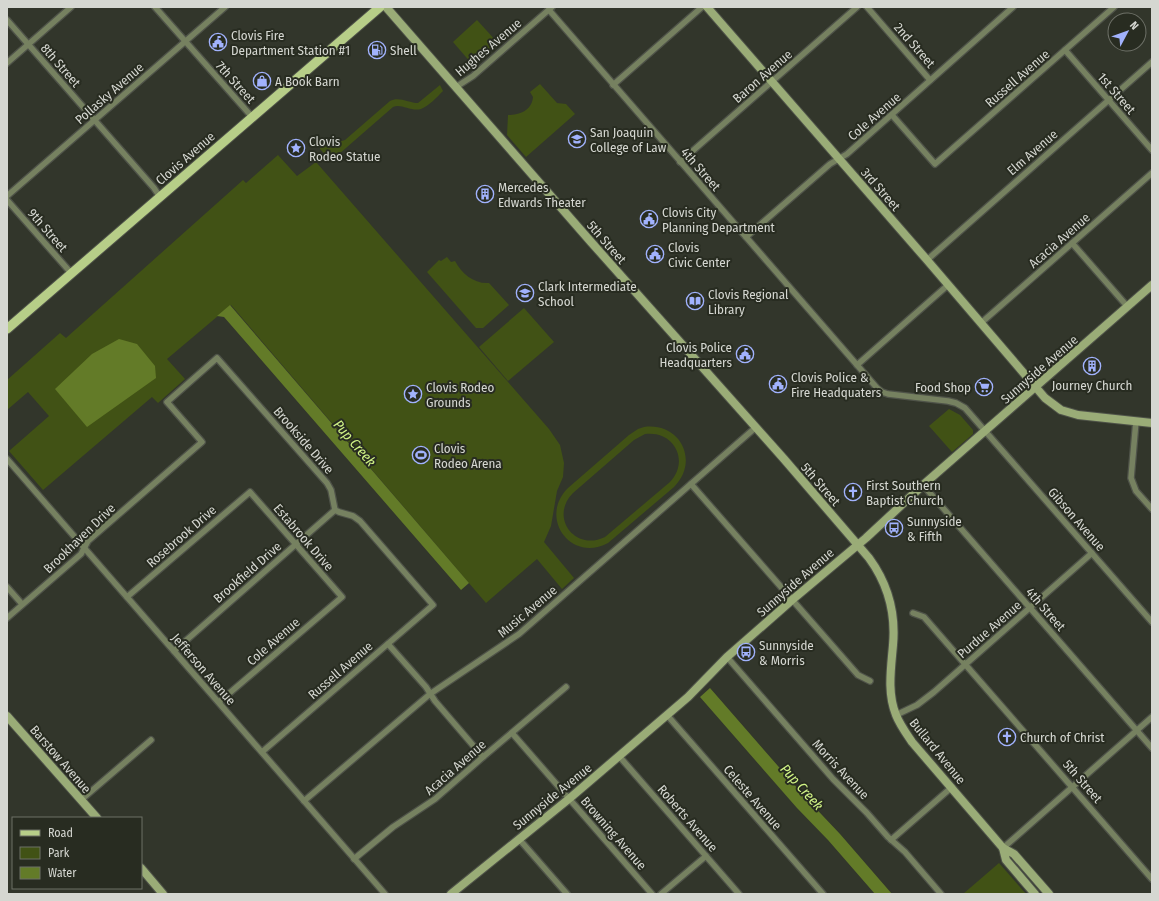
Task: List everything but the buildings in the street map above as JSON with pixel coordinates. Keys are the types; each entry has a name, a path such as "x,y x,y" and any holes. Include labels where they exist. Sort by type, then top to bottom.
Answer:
{"main road":[{"name":"Clovis Avenue","path":"7,329 380,7"},
{"name":"5th Street","path":"386,7 858,544"},
{"name":"3rd Street","path":"707,7 1046,398 1061,410 1078,415 1152,423"},
{"name":"Sunnyside Avenue","path":"452,894 570,798 688,697 727,657 858,544 1152,285"},
{"name":"Bullard Avenue","path":"858,544 877,569 884,582 889,597 893,635 890,685 891,697 896,716 902,728 912,742 1003,848 1014,854 1050,894"},
{"name":"Barstow Avenue","path":"7,716 96,817"},
{"name":"Bullard Avenue","path":"1003,848 1006,860 1035,894"},
{"path":"142,869 163,894"}],"street":[{"path":"7,63 71,7"},
{"name":"7th Street","path":"155,7 253,118"},
{"name":"Pollasky Avenue","path":"7,196 225,7"},
{"path":"613,85 702,7"},
{"name":"Baron Avenue","path":"680,162 858,7"},
{"name":"2nd Street","path":"867,7 930,80"},
{"name":"Cole Avenue","path":"746,237 830,164 847,154 1013,7"},
{"name":"Russell Avenue","path":"892,115 935,164 1114,7"},
{"name":"Hughes Avenue","path":"456,87 468,80 550,8"},
{"name":"4th Street","path":"550,8 613,85 877,388 885,394"},
{"name":"8th Street","path":"7,20 154,188 160,198"},
{"name":"1st Street","path":"1065,50 1152,150"},
{"name":"Elm Avenue","path":"927,260 1152,62"},
{"name":"Acacia Avenue","path":"981,323 1152,173"},
{"name":"9th Street","path":"7,200 72,274"},
{"path":"1072,243 1127,306"},
{"path":"857,365 948,285"},
{"name":"Brookside Drive","path":"202,442 167,402 217,358 327,483 331,490 335,510"},
{"name":"Gibson Avenue","path":"885,394 952,402 962,406 968,411 1152,622"},
{"path":"1136,421 1131,478 1136,491 1152,509"},
{"name":"Music Avenue","path":"304,801 430,694 519,634 756,428"},
{"name":"Brookhaven Drive","path":"7,618 81,554 88,541 202,442"},
{"name":"Jefferson Avenue","path":"7,459 385,894"},
{"path":"691,484 858,675 870,681"},
{"name":"4th Street","path":"924,485 1152,748"},
{"name":"Estabrook Drive","path":"250,492 342,597"},
{"name":"Rosebrook Drive","path":"127,597 250,492"},
{"name":"Russell Avenue","path":"262,752 433,605 360,521 353,516 335,510"},
{"name":"Brookfield Drive","path":"174,651 335,510"},
{"name":"Purdue Avenue","path":"896,716 917,705 1092,553"},
{"path":"7,587 22,604"},
{"name":"Cole Avenue","path":"219,702 342,597"},
{"name":"5th Street","path":"913,613 924,617 1152,878"},
{"path":"388,644 426,687 435,701 482,757"},
{"name":"Morris Avenue","path":"727,657 834,779 891,840 905,852 941,894"},
{"name":"Acacia Avenue","path":"354,859 393,826 435,799 482,757 566,687"},
{"name":"Celeste Avenue","path":"667,715 823,894"},
{"path":"1003,848 1152,717"},
{"name":"Browning Avenue","path":"512,733 652,894"},
{"path":"81,800 151,740"},
{"name":"Roberts Avenue","path":"619,756 739,894"},
{"path":"891,840 952,788"},
{"path":"519,839 567,894"},
{"path":"661,894 706,856"}],"green space":[{"path":"477,20 497,42 472,64 453,42"},
{"path":"540,84 557,103 566,104 575,114 526,157 507,135 508,115 525,111 532,102 533,97 530,92"},
{"path":"440,85 443,91 427,106 417,110 399,106 393,107 331,161 320,149 345,140 390,101 400,99 418,103"},
{"name":"Clovis Rodeo Grounds","path":"278,155 297,176 316,162 549,429 560,445 564,463 563,477 557,491 551,526 544,542 574,578 562,589 537,559 486,603 231,305 167,359 185,379 158,403 152,397 43,490 9,451 49,416 28,392 7,410 7,380 60,333 66,338 243,180 246,183"},
{"path":"447,257 451,262 455,261 461,270 473,280 489,283 509,305 483,328 476,328 427,272 439,260 441,261"},
{"path":"524,308 554,342 508,381 479,347"},
{"path":"949,409 960,415 973,430 973,434 952,452 929,426"},
{"path":"644,427 657,427 668,431 676,437 682,445 685,455 685,466 682,477 674,487 608,543 594,548 582,547 571,542 563,534 558,524 556,512 560,500 568,488 629,435","holes":["645,434 655,434 664,437 671,442 679,457 679,465 676,474 670,482 605,537 594,540 584,540 575,536 569,530 565,521 564,512 566,502 573,493 634,440"]},
{"path":"999,863 1026,894 963,894"}],"water":[{"path":"230,305 469,583 461,590 224,317 217,316"},
{"path":"119,339 137,344 155,366 156,378 87,427 55,389 92,354"},
{"path":"710,688 892,894 875,894 828,840 797,808 700,697"}],"place":[{"name":"Clovis Fire Department Station #1","path":"218,42"},
{"name":"Shell","path":"377,50"},
{"name":"A Book Barn","path":"262,81"},
{"name":"San Joaquin College of Law","path":"577,139"},
{"name":"Clovis Rodeo Statue","path":"296,148"},
{"name":"Mercedes Edwards Theater","path":"485,194"},
{"name":"Clovis City Planning Department","path":"649,219"},
{"name":"Clovis Civic Center","path":"655,254"},
{"name":"Clark Intermediate School","path":"525,293"},
{"name":"Clovis Regional Library","path":"695,301"},
{"name":"Clovis Police Headquarters","path":"745,354"},
{"name":"Journey Church","path":"1092,366"},
{"name":"Clovis Police & Fire Headquaters","path":"778,384"},
{"name":"Food Shop","path":"984,387"},
{"name":"Clovis Rodeo Grounds","path":"413,394"},
{"name":"Clovis Rodeo Arena","path":"421,455"},
{"name":"First Southern Baptist Church","path":"853,492"},
{"name":"Sunnyside & Fifth","path":"894,528"},
{"name":"Sunnyside & Morris","path":"746,652"},
{"name":"Church of Christ","path":"1007,737"}],"water label":[{"name":"Pup Creek","path":"355,443"},
{"name":"Pup Creek","path":"802,787"}]}
